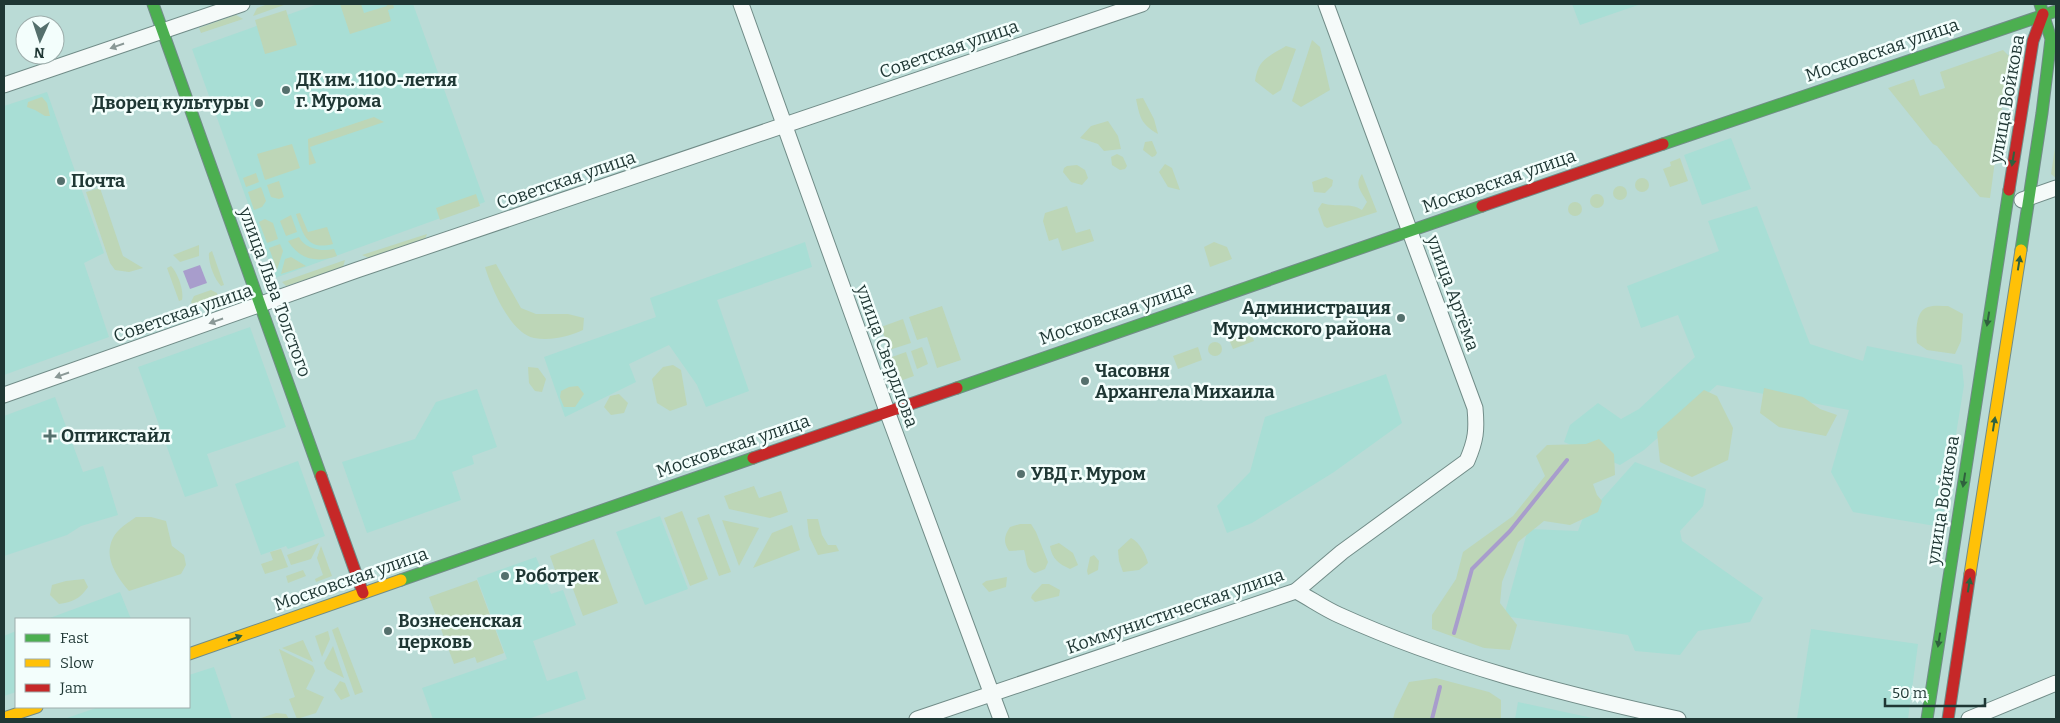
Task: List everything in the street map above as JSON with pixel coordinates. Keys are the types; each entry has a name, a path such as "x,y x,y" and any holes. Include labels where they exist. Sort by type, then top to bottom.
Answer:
{"street":[{"name":"улица Льва Толстого","path":"154,4 363,593"},
{"path":"4,85 242,4"},
{"name":"улица Свердлова","path":"741,4 887,411 1001,719"},
{"name":"Советская улица","path":"4,395 357,270 1142,4"},
{"name":"улица Артёма","path":"1326,4 1475,408 1477,428"},
{"name":"Московская улица","path":"190,654 2042,9 2056,11"},
{"name":"улица Войкова","path":"1948,719 2042,113 2051,39 2042,9"},
{"name":"улица Войкова","path":"1927,719 2006,205 2033,41 2042,9"},
{"path":"2006,205 2056,188"},
{"name":"Коммунистическая улица","path":"917,719 1296,591 1342,552 1467,460 1475,442 1477,428"},
{"path":"1296,591 1346,618 1398,640 1478,668 1594,701 1678,719"},
{"path":"1969,719 2056,683"},
{"path":"4,718 34,708"}],"shaded area":[{"path":"268,4 284,5 253,16 257,8"},
{"path":"318,4 413,4 485,202 275,278 192,49"},
{"path":"340,4 361,4 364,13 387,6 386,4 393,4 394,8 388,10 391,21 350,34"},
{"path":"1572,4 1641,4 1580,25"},
{"path":"286,10 297,45 265,54 255,20"},
{"path":"236,15 243,19 201,33 199,28"},
{"path":"1312,40 1320,47 1330,90 1301,107 1292,101"},
{"path":"1286,46 1296,49 1281,90 1273,95 1255,81 1256,74 1265,59"},
{"path":"2003,50 2009,56 1990,198 1980,197 1937,146 1933,144 1888,88 1914,79 1920,96 1945,88 1940,72"},
{"path":"47,92 104,253 84,263 109,337 4,375 4,106"},
{"path":"42,97 47,103 50,116 45,116 27,107 28,102"},
{"path":"1143,98 1154,119 1158,134 1145,124 1140,116 1136,99"},
{"path":"374,117 384,122 310,147 316,163 309,165 308,139"},
{"path":"1108,121 1118,136 1121,149 1104,151 1098,144 1080,138 1091,126"},
{"path":"1731,138 1751,189 1702,205 1684,155"},
{"path":"1152,141 1157,153 1152,157 1143,150 1145,142"},
{"path":"2056,141 2056,178 2051,174"},
{"path":"292,144 300,168 265,180 257,154"},
{"path":"1117,154 1123,157 1127,166 1125,169 1120,170 1112,165 1111,157"},
{"path":"1680,158 1688,181 1670,187 1663,169 1671,166 1670,162"},
{"path":"1165,164 1172,168 1180,190 1168,187 1159,172"},
{"path":"1077,165 1085,170 1088,178 1082,185 1071,182 1063,172 1067,166"},
{"path":"256,173 259,182 246,187 243,178"},
{"path":"1362,174 1377,212 1327,228 1324,226 1318,209 1322,203 1353,206 1362,210 1367,202 1358,185"},
{"path":"1326,177 1333,180 1332,186 1325,193 1314,192 1312,182"},
{"path":"1639,178 1645,178 1649,185 1645,192 1639,192 1635,188 1635,182"},
{"path":"279,181 284,197 279,199 271,197 267,185"},
{"path":"1617,186 1623,186 1627,193 1623,200 1617,200 1613,196 1613,190"},
{"path":"261,187 266,201 262,207 254,210 248,192"},
{"path":"100,188 123,256 143,268 129,272 115,270 110,263 86,192"},
{"path":"476,194 480,206 440,220 436,208"},
{"path":"1594,194 1600,194 1604,201 1600,208 1594,208 1590,204 1590,198"},
{"path":"1572,202 1578,202 1582,209 1578,216 1572,216 1568,212 1568,206"},
{"path":"1067,206 1076,233 1090,229 1094,241 1062,251 1058,238 1049,241 1043,221 1045,213"},
{"path":"1757,206 1810,344 1863,361 1867,346 1962,365 1964,385 1941,527 1853,512 1831,472 1849,410 1717,385 1644,450 1620,465 1564,442 1570,425 1598,403 1621,419 1639,409 1695,357 1678,315 1641,328 1627,286 1719,251 1708,221"},
{"path":"300,213 308,232 327,227 333,244 317,245 307,239 296,214"},
{"path":"291,215 297,232 286,236 280,221"},
{"path":"265,219 273,223 278,239 267,243 259,222"},
{"path":"427,234 425,239 369,258 362,255"},
{"path":"299,237 305,244 314,249 334,249 337,256 316,259 304,256 288,241"},
{"path":"805,242 812,267 717,300 749,391 706,407 697,385 669,345 629,364 636,382 565,417 544,357 656,317 650,298"},
{"path":"1214,242 1227,247 1232,259 1210,267 1204,247"},
{"path":"280,244 283,251 277,270 269,248"},
{"path":"199,245 199,256 180,262 173,255"},
{"path":"212,251 224,285 221,286 211,266 209,253"},
{"path":"291,257 306,266 281,274 285,259"},
{"path":"345,260 343,267 286,286 282,282"},
{"path":"496,264 521,308 536,314 568,314 584,318 583,330 553,339 540,339 525,334 517,328 497,297 485,267"},
{"path":"200,265 207,283 190,289 183,271"},
{"path":"171,266 178,277 181,287 182,300 179,301 167,268"},
{"path":"211,290 217,293 218,297 193,306 191,302 194,296"},
{"path":"942,306 961,360 937,368 927,337 917,340 909,317"},
{"path":"1930,306 1948,306 1963,314 1961,341 1955,354 1927,350 1917,343 1916,333 1919,317 1924,309"},
{"path":"903,319 911,343 889,350 881,327"},
{"path":"250,327 286,427 207,454 218,486 185,497 138,367"},
{"path":"1250,329 1254,341 1233,349 1228,337"},
{"path":"1215,342 1220,344 1222,349 1220,354 1215,356 1210,354 1208,349 1210,344"},
{"path":"922,347 928,364 917,369 911,351"},
{"path":"1198,347 1202,360 1178,369 1173,356"},
{"path":"906,352 914,376 900,381 892,357"},
{"path":"673,365 681,370 687,405 670,411 657,403 652,379 663,367"},
{"path":"528,367 538,368 546,379 542,392 535,391 529,383"},
{"path":"1386,374 1402,423 1334,472 1252,523 1227,533 1217,506 1250,472 1265,417"},
{"path":"578,386 584,394 575,407 564,407 560,397 561,391 569,387"},
{"path":"1764,388 1803,397 1820,409 1837,415 1826,436 1779,427 1760,413"},
{"path":"477,389 497,447 472,456 474,464 452,472 461,500 367,533 342,462 415,439 436,402"},
{"path":"1704,390 1717,396 1733,428 1728,460 1692,477 1660,462 1657,432"},
{"path":"619,394 628,403 624,413 611,415 604,407 610,396"},
{"path":"55,397 83,472 103,466 118,515 81,526 67,535 4,556 4,416"},
{"path":"1599,439 1614,454 1615,475 1593,484 1597,495 1602,501 1598,512 1570,525 1544,521 1518,542 1502,582 1500,603 1517,625 1510,650 1484,648 1432,629 1432,615 1456,579 1463,552 1513,516 1545,476 1536,456 1547,445 1586,444"},
{"path":"298,461 325,536 288,549 286,546 261,555 235,484"},
{"path":"1635,462 1706,489 1703,506 1680,531 1682,541 1763,598 1750,622 1698,631 1680,655 1635,651 1628,635 1504,616 1528,529 1578,531 1590,499 1601,500"},
{"path":"754,486 759,498 781,491 788,512 770,518 729,509 724,496"},
{"path":"682,511 708,579 690,586 664,518"},
{"path":"709,514 731,572 719,576 697,518"},
{"path":"660,516 688,589 645,605 616,532"},
{"path":"136,517 151,517 166,521 172,546 184,555 186,565 181,574 129,591 113,566 110,545 117,532"},
{"path":"807,519 818,519 822,535 828,545 836,545 839,551 818,555 809,536"},
{"path":"722,520 759,528 739,566"},
{"path":"1020,524 1031,524 1036,532 1048,562 1045,569 1035,573 1029,569 1024,550 1009,551 1007,548 1005,536 1008,530 1010,527"},
{"path":"792,525 800,550 753,568 772,533"},
{"path":"1131,538 1142,549 1148,563 1139,570 1123,572 1118,550"},
{"path":"594,539 618,603 583,616 570,581 560,584 550,556"},
{"path":"319,543 311,559 291,565 287,555"},
{"path":"1059,543 1073,553 1078,565 1070,569 1057,560 1052,554 1050,546"},
{"path":"321,546 332,576 316,582 315,579 323,575 317,558"},
{"path":"281,549 288,567 265,574 261,564 273,560 270,552"},
{"path":"1094,555 1099,561 1098,570 1088,575 1090,557"},
{"path":"536,557 551,594 563,590 576,625 533,641 547,681 577,671 586,699 528,719 433,719 422,688 507,659 477,578"},
{"path":"303,570 306,576 288,583 286,576"},
{"path":"1007,577 1006,587 989,592 982,584 986,581"},
{"path":"84,579 88,587 75,599 59,604 50,595 52,585"},
{"path":"477,580 504,653 477,663 475,657 454,664 429,597"},
{"path":"1042,584 1049,584 1060,590 1059,596 1035,602 1031,598 1032,595"},
{"path":"120,592 131,618 50,618"},
{"path":"338,627 363,692 355,695 332,630"},
{"path":"1811,629 1918,644 1908,719 1797,719"},
{"path":"15,631 15,692 4,696 4,636"},
{"path":"328,631 330,639 322,657 315,636"},
{"path":"303,640 313,662 282,648"},
{"path":"333,646 344,678 327,669 324,663"},
{"path":"279,649 313,666 315,671 306,689 324,697 316,713 297,719 289,699 295,697"},
{"path":"214,667 232,719 64,719 96,708 190,708 190,675"},
{"path":"1436,678 1489,692 1501,700 1501,719 1393,719 1409,682"},
{"path":"340,681 345,683 350,696 341,700 334,690"},
{"path":"1518,702 1597,719 1515,719"},
{"path":"276,713 286,714 289,719 258,719"}],"waterway":[{"path":"1454,633 1472,569 1510,531 1567,460"},
{"path":"1432,719 1440,687"}],"traffic: fast":[{"path":"153,4 321,476"},
{"path":"2021,250 2042,113 2051,39 2040,4"},
{"path":"1663,144 2056,11"},
{"path":"1927,719 2009,190"},
{"path":"957,388 1482,206"},
{"path":"401,580 753,458"}],"traffic: slow":[{"path":"1970,574 2021,250"},
{"path":"190,654 401,580"},
{"path":"4,718 34,708"}],"traffic: jam":[{"path":"2009,190 2033,41 2043,14"},
{"path":"1482,206 1663,144"},
{"path":"753,458 957,388"},
{"path":"321,476 363,593"},
{"path":"1948,719 1970,574"}],"place":[{"name":"ДК им. 1100-летия г. Мурома","path":"286,90"},
{"name":"Дворец культуры","path":"259,103"},
{"name":"Почта","path":"61,181"},
{"name":"Администрация Муромского района","path":"1401,318"},
{"name":"Часовня Архангела Михаила","path":"1085,381"},
{"name":"Оптикстайл","path":"50,436"},
{"name":"УВД г. Муром","path":"1021,474"},
{"name":"Роботрек","path":"505,576"},
{"name":"Вознесенская церковь","path":"388,631"}]}
